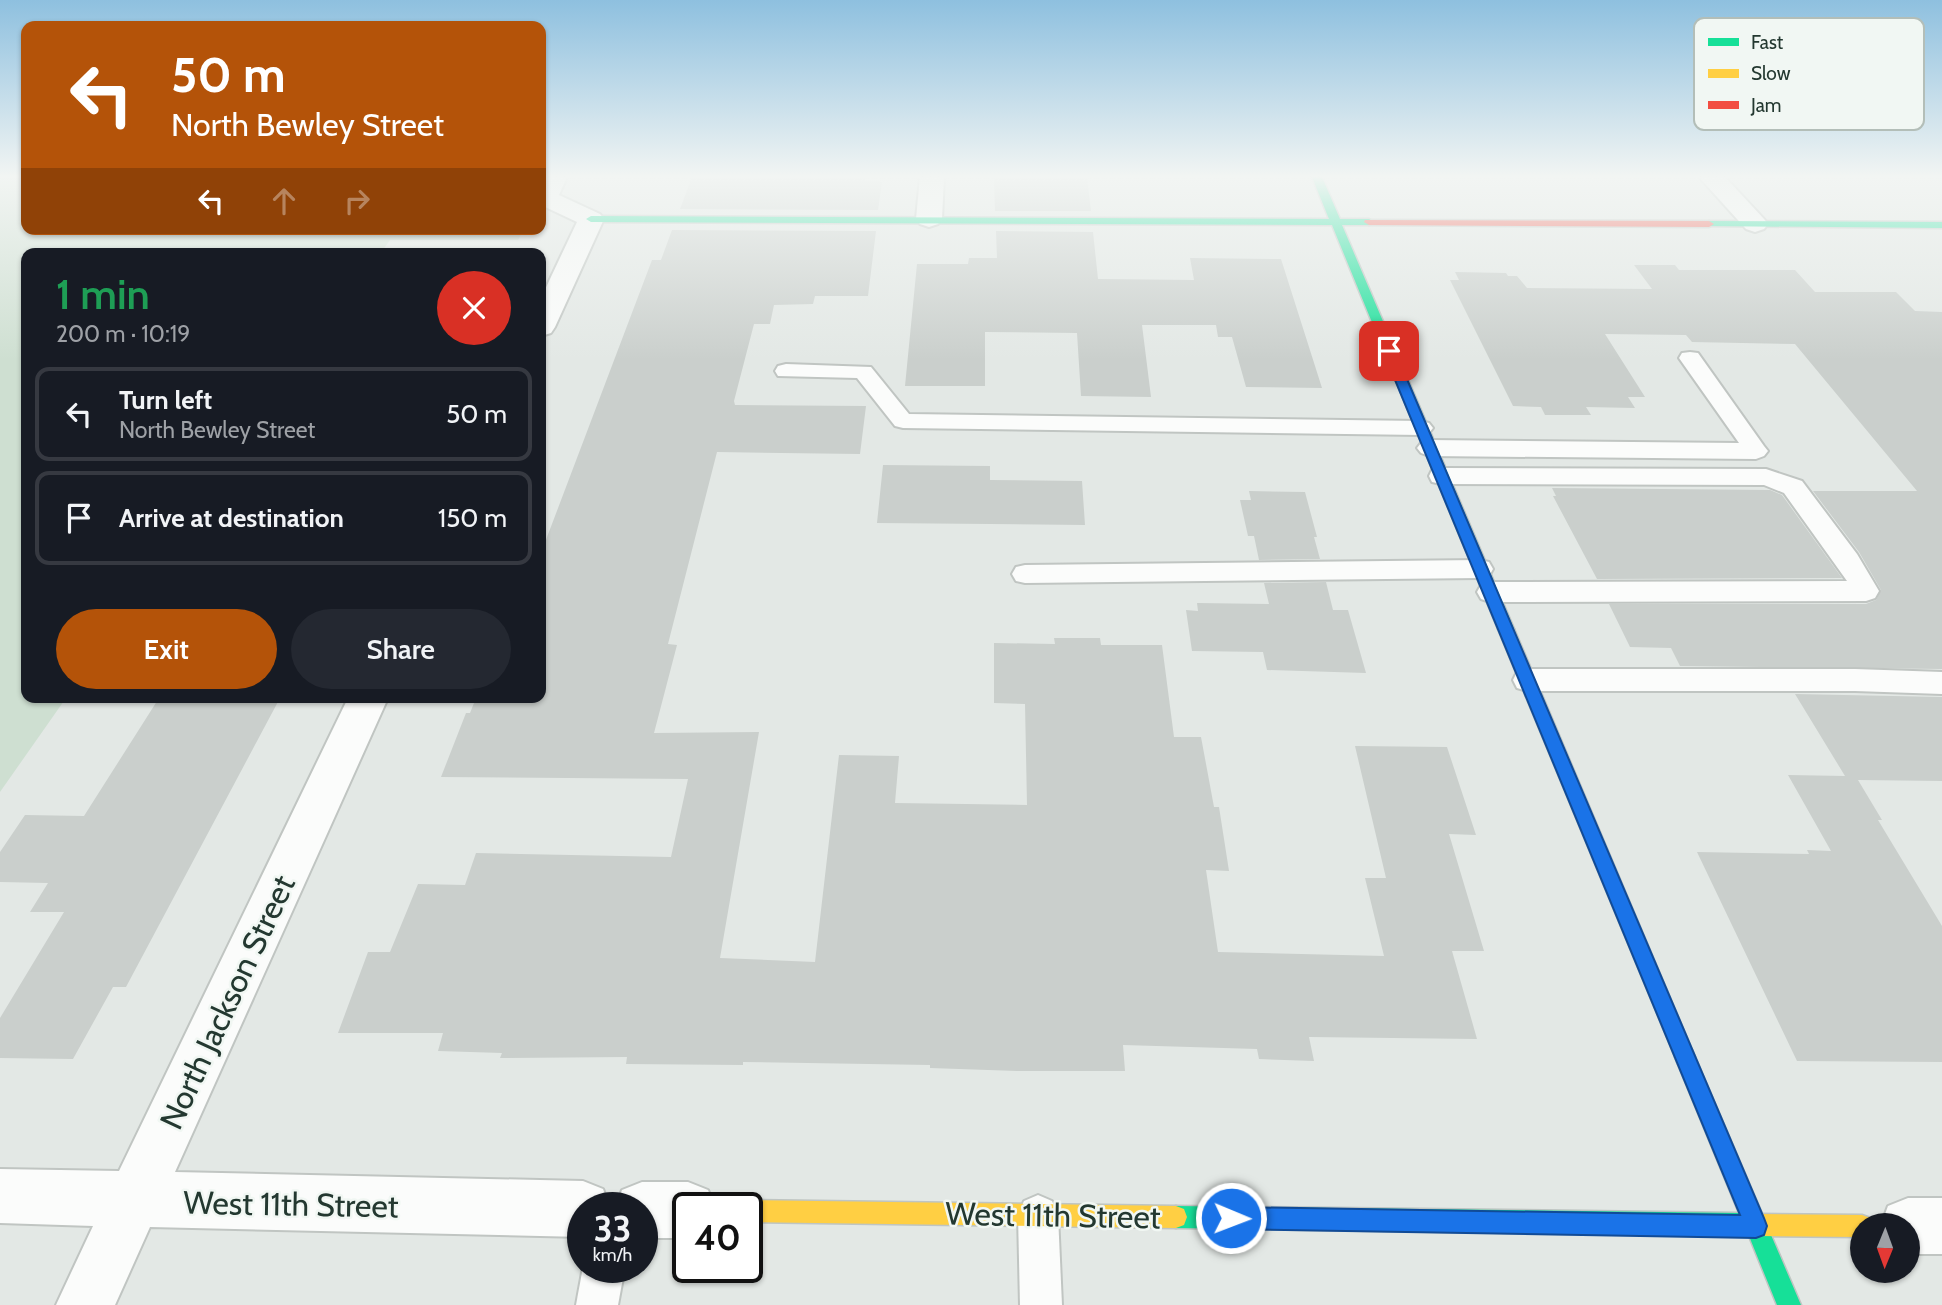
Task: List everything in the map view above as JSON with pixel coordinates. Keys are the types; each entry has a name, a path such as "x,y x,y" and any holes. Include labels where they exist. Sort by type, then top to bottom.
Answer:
{"street":[{"path":"546,316 582,238"},
{"path":"1342,238 1789,1305"},
{"name":"North Jackson Street","path":"85,1305 366,703"},
{"name":"West 11th Street","path":"0,1196 567,1209"},
{"name":"West 11th Street","path":"763,1211 1850,1226"},
{"path":"1920,1226 1942,1226"}],"lane":[{"path":"786,371 863,372 904,421 1756,451 1690,358"},
{"path":"1025,574 1485,580 1866,591 1793,486 1766,477 1441,476"},
{"path":"1527,680 1855,680 1942,683"},
{"path":"1038,1215 1041,1305"},
{"path":"597,1305 601,1283"}],"green space":[{"path":"0,238 519,238 390,240 384,248 21,248 21,703 62,703 0,792"}],"building":[{"path":"669,238 875,238 868,296 815,296 813,304 774,305 770,324 754,324 734,401 735,405 866,406 860,454 717,452 668,644 677,645 654,733 759,732 720,958 815,962 839,755 899,756 895,803 1027,805 1025,704 994,703 994,643 1055,644 1054,638 1100,638 1101,645 1162,645 1174,737 1201,737 1214,807 1219,807 1229,871 1206,870 1218,952 1384,956 1365,878 1386,878 1355,746 1447,747 1476,835 1449,834 1484,951 1452,951 1477,1039 1309,1037 1314,1061 1259,1059 1257,1049 1123,1045 1125,1071 1017,1071 930,1068 930,1065 743,1062 743,1065 626,1064 627,1057 500,1058 502,1053 438,1051 443,1033 338,1033 368,952 390,952 418,884 465,885 476,853 671,857 688,779 441,777 466,713 470,713 474,703 546,703 546,540 652,260 661,260"},
{"path":"996,238 1094,238 1098,279 1194,280 1190,258 1281,259 1322,388 1246,387 1232,337 1218,337 1216,325 1142,325 1151,397 1081,396 1077,333 985,332 985,386 905,386 917,264 968,264 969,258 997,258"},
{"path":"1634,265 1675,265 1679,270 1795,270 1815,292 1896,292 1915,311 1942,312 1942,669 1680,666 1671,648 1630,647 1609,604 1866,604 1876,600 1881,590 1859,552 1813,491 1917,491 1795,344 1692,342 1686,335 1605,334 1645,397 1628,397 1635,408 1586,407 1591,415 1545,415 1541,407 1513,406 1450,280 1459,280 1455,272 1506,273 1508,276 1517,276 1527,288 1652,289"},
{"path":"883,465 990,466 990,480 1082,481 1085,525 877,523"},
{"path":"1552,488 1770,490 1782,495 1842,578 1597,579 1553,496 1556,496"},
{"path":"1249,491 1305,492 1320,559 1259,560 1254,536 1248,536 1240,500 1251,500"},
{"path":"1326,582 1333,610 1348,610 1366,673 1267,670 1263,652 1192,651 1186,610 1198,611 1197,603 1269,604 1264,583"},
{"path":"1795,694 1942,697 1942,781 1858,780 1882,820 1878,820 1942,926 1942,1062 1797,1061 1697,852 1809,854 1807,850 1831,851 1788,775 1845,776"},
{"path":"156,703 277,703 126,987 113,987 73,1059 0,1058 0,1018 64,912 30,912 48,883 0,882 0,852 25,815 84,816"}],"traffic: fast":[{"path":"1342,238 1506,629"},
{"path":"1685,1057 1789,1305"},
{"path":"1176,1217 1758,1225"}],"traffic: slow":[{"path":"1506,629 1685,1057"},
{"path":"763,1211 1176,1217"},
{"path":"1758,1225 1850,1226"}],"route":[{"path":"1231,1218 1756,1226 1389,351"}]}
